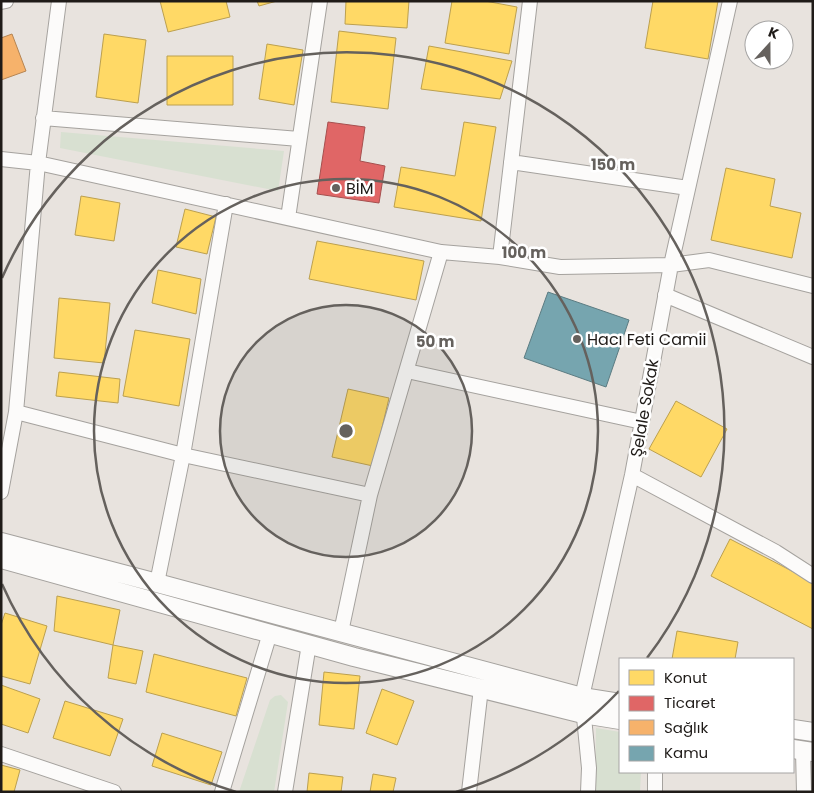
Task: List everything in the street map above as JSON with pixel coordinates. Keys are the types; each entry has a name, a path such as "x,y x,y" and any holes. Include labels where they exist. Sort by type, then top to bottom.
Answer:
{"street":[{"path":"1,2 6,1"},
{"path":"1,492 16,412 38,162 59,1"},
{"path":"288,218 320,1"},
{"path":"500,257 530,1"},
{"name":"Şelale Sokak","path":"588,792 589,768 582,705 632,475 671,265 730,1"},
{"path":"43,118 299,138"},
{"path":"1,159 38,162 441,252 500,257 560,267 671,265 709,260 813,286"},
{"path":"511,162 688,188"},
{"path":"157,582 183,455 226,204"},
{"path":"341,632 370,495 441,252"},
{"path":"665,295 813,357"},
{"path":"406,370 642,422"},
{"path":"16,412 183,455 370,495"},
{"path":"632,475 776,552 813,576"},
{"path":"1,542 341,632 582,705 619,720"},
{"path":"1,559 270,634 481,688 582,705 619,703"},
{"path":"222,792 270,634"},
{"path":"285,792 309,644"},
{"path":"469,792 481,688"},
{"path":"794,729 813,732"},
{"path":"803,751 804,792"},
{"path":"1,754 114,792"},
{"path":"654,792 655,773"}],"green space":[{"path":"61,132 284,151 278,191 60,148"},
{"path":"281,695 288,702 274,792 239,792 270,700 275,696"},
{"path":"596,728 619,732 619,773 641,773 640,792 595,792"}],"building: Konut":[{"path":"160,1 226,1 230,17 168,32"},
{"path":"257,1 277,1 259,6"},
{"path":"346,1 409,1 407,28 345,24"},
{"path":"452,1 485,1 517,7 509,54 445,43"},
{"path":"653,1 718,1 708,59 645,48"},
{"path":"339,31 396,38 388,109 331,102"},
{"path":"104,34 146,40 138,103 96,97"},
{"path":"267,44 303,50 294,105 259,99"},
{"path":"429,46 512,61 500,99 421,89"},
{"path":"167,56 233,56 233,105 167,105"},
{"path":"464,122 496,127 481,221 394,207 401,167 455,176"},
{"path":"726,168 775,179 770,206 801,213 792,258 711,240"},
{"path":"81,196 120,203 114,241 75,235"},
{"path":"185,209 216,217 207,254 176,247"},
{"path":"317,241 424,261 416,300 309,279"},
{"path":"158,270 201,279 196,314 152,303"},
{"path":"59,298 110,303 104,363 54,358"},
{"path":"135,330 190,339 179,406 123,396"},
{"path":"59,372 120,379 118,403 56,396"},
{"path":"348,389 389,398 373,466 332,457"},
{"path":"676,401 727,429 701,477 649,449"},
{"path":"730,539 813,582 813,629 711,576"},
{"path":"57,596 120,610 113,645 54,631"},
{"path":"5,613 47,626 30,684 1,676 1,625"},
{"path":"677,631 738,642 735,658 672,658"},
{"path":"113,645 143,651 136,684 108,678"},
{"path":"154,654 247,678 236,716 146,692"},
{"path":"324,672 360,676 354,729 319,725"},
{"path":"1,685 40,699 28,733 1,724"},
{"path":"382,689 414,701 397,745 366,733"},
{"path":"65,701 123,719 110,756 53,738"},
{"path":"162,733 222,752 211,785 152,766"},
{"path":"1,765 20,770 14,792 1,792"},
{"path":"309,773 343,777 341,792 307,792"},
{"path":"373,774 396,778 393,792 370,792"}],"building: Ticaret":[{"path":"328,122 365,127 360,161 385,166 379,203 317,194"}],"building: Sağlık":[{"path":"12,34 26,71 1,80 1,38"}],"building: Kamu":[{"name":"Hacı Feti Camii","path":"548,292 629,320 606,387 524,358"}],"place":[{"name":"BİM","path":"336,188"},
{"name":"Hacı Feti Camii","path":"577,339"}]}
